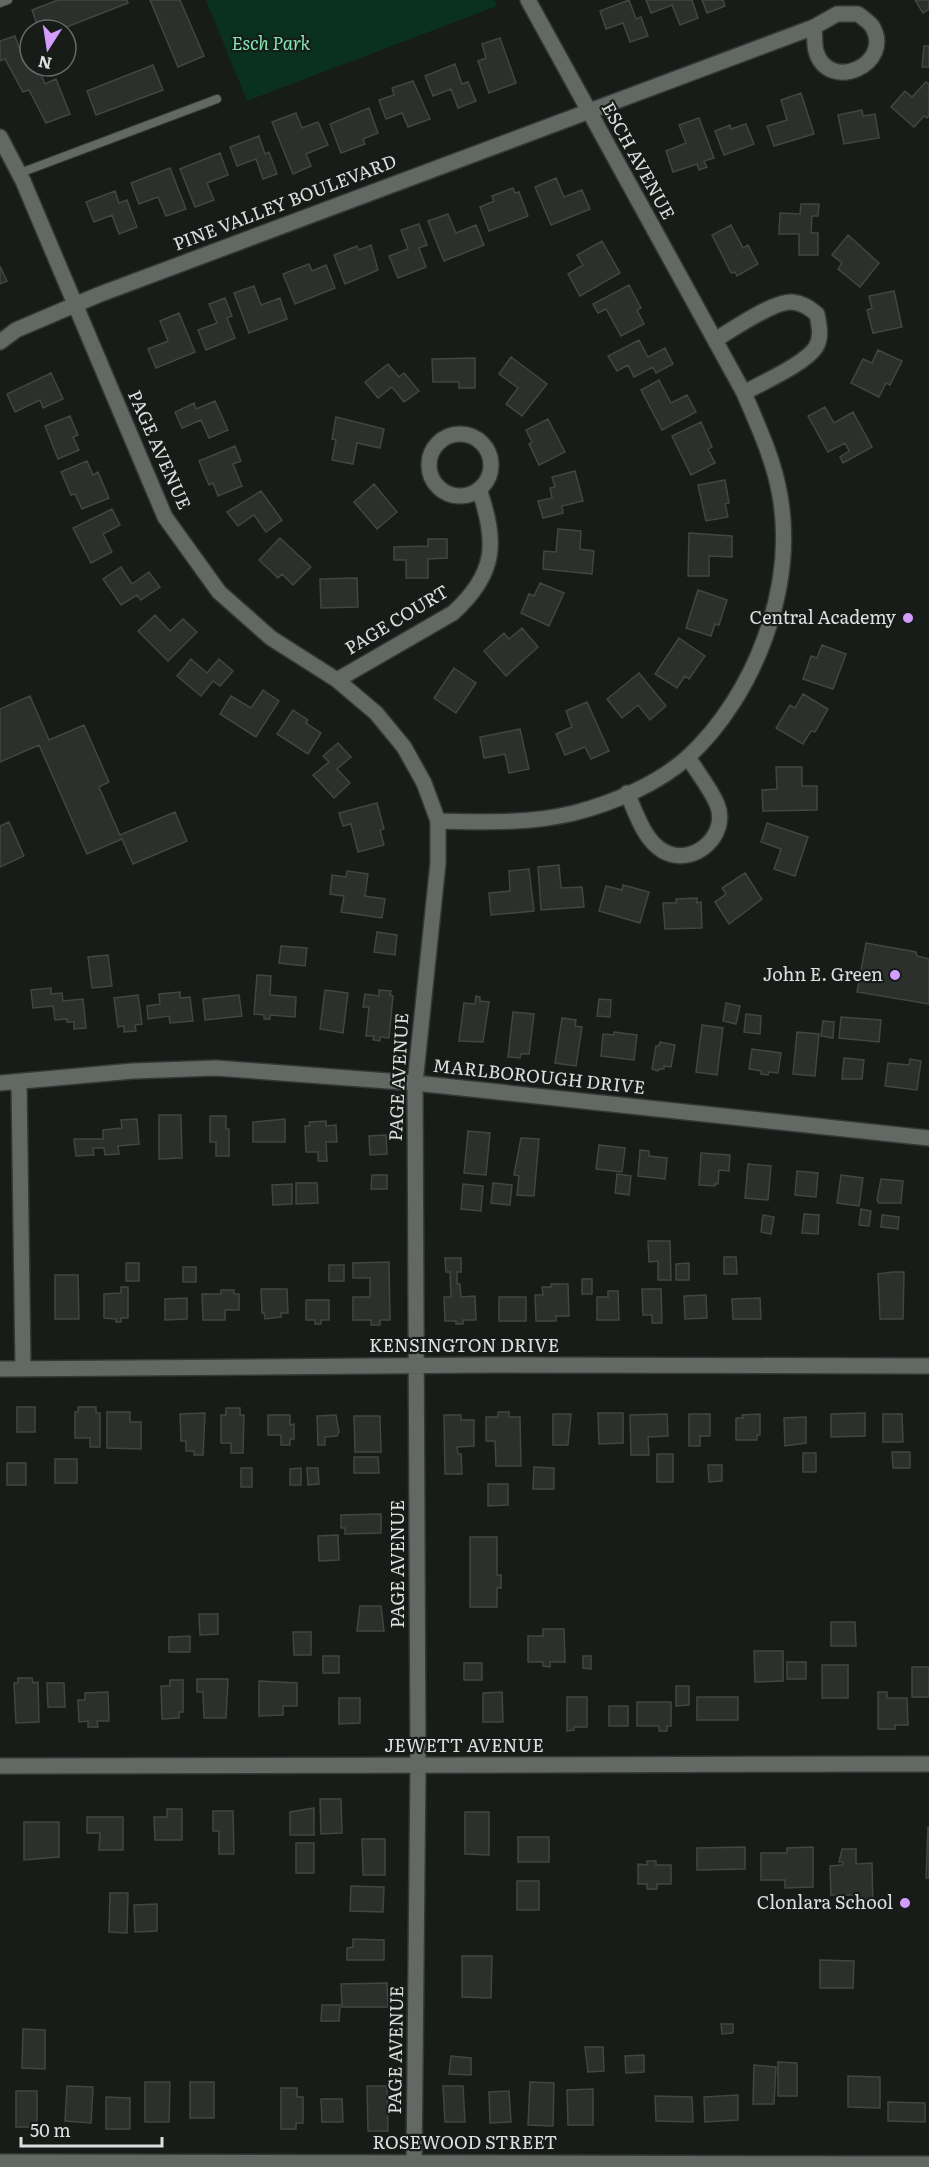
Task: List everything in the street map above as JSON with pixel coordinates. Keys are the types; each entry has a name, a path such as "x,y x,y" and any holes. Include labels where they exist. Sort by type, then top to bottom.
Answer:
{"street":[{"name":"ESCH AVENUE","path":"438,821 521,821 575,813 627,794 660,778 688,757 720,719 750,674 772,616 782,558 783,530 780,496 765,441 744,393 528,0"},
{"path":"837,14 858,14 872,26 876,45 870,62 854,72 837,72 824,65 816,51 814,27 837,14"},
{"name":"PINE VALLEY BOULEVARD","path":"0,342 16,330 75,304 587,110 814,27"},
{"name":"PAGE AVENUE","path":"0,137 20,173 165,517 219,592 271,638 337,680 376,713 404,747 424,783 438,821 438,863 415,1083 418,1766 414,2165"},
{"path":"715,340 778,305 790,302 805,304 818,314 821,331 817,346 806,357 744,393"},
{"path":"456,435 466,435 483,445 491,463 490,473 479,489 460,496 450,494 434,481 430,461 438,443 456,435"},
{"name":"PAGE COURT","path":"337,680 453,613 468,599 488,567 492,543 488,517 479,489"},
{"path":"627,794 649,840 665,853 682,855 700,852 714,839 719,824 718,805 688,757"},
{"name":"MARLBOROUGH DRIVE","path":"0,1083 133,1071 216,1068 415,1083 929,1138"},
{"path":"20,1082 23,1370"},
{"name":"KENSINGTON DRIVE","path":"0,1369 929,1366"},
{"name":"JEWETT AVENUE","path":"0,1766 929,1764"},
{"name":"ROSEWOOD STREET","path":"0,2162 926,2165"}],"lane":[{"path":"0,3 8,0"},
{"path":"20,173 217,99"}],"green space":[{"name":"Esch Park","path":"206,0 494,0 497,6 247,101"}],"building":[{"path":"58,0 127,0 128,3 78,23 78,18 35,18 32,10"},
{"path":"150,0 180,0 204,56 178,67"},
{"path":"629,0 636,19 641,17 648,36 630,42 623,23 606,29 600,11"},
{"path":"646,0 692,0 698,18 680,25 672,5 651,13"},
{"path":"702,0 723,0 725,6 707,13"},
{"path":"915,0 929,0 929,9 923,13"},
{"path":"15,36 18,44 18,78 43,78 45,84 56,79 70,114 46,123 29,90 23,92 5,59 0,61 0,41"},
{"path":"500,38 516,83 489,93 478,61 486,58 482,44"},
{"path":"924,46 929,46 929,67 922,67"},
{"path":"455,64 462,84 468,82 476,101 458,108 451,89 433,96 425,76"},
{"path":"153,65 163,90 96,115 87,91"},
{"path":"413,81 430,119 408,127 402,113 386,119 379,100 394,95 392,88"},
{"path":"926,82 929,84 929,116 927,118 924,116 914,127 891,107 905,91 912,97"},
{"path":"801,93 814,134 774,146 767,126 787,120 781,100"},
{"path":"369,108 378,133 363,139 365,144 341,153 330,124"},
{"path":"862,110 863,116 875,114 879,138 844,144 838,115"},
{"path":"296,113 302,128 318,122 328,145 306,154 311,166 293,174 272,122"},
{"path":"699,118 714,158 704,161 707,167 699,170 697,164 673,172 666,151 686,143 679,125"},
{"path":"746,124 754,144 724,155 715,131 730,125 731,129"},
{"path":"259,136 265,154 269,152 277,174 263,179 256,159 237,166 230,147"},
{"path":"220,153 228,175 207,183 214,200 195,207 180,169"},
{"path":"170,168 186,209 166,216 158,197 139,204 131,183"},
{"path":"556,178 564,197 582,190 590,209 551,225 535,187"},
{"path":"513,188 515,193 519,192 528,216 489,231 480,207 494,201 492,196"},
{"path":"115,191 119,203 127,200 137,227 119,234 112,215 94,222 86,202"},
{"path":"801,204 819,204 818,216 812,216 811,233 818,233 818,255 799,255 799,234 779,234 780,213 800,214"},
{"path":"448,214 456,233 476,225 484,245 444,261 428,221"},
{"path":"419,224 427,245 419,248 426,267 398,278 389,256 408,249 401,230"},
{"path":"731,225 743,248 748,245 758,264 737,276 735,272 731,273 712,235"},
{"path":"848,235 879,263 860,287 838,269 842,263 832,255"},
{"path":"602,241 620,273 580,296 568,274 583,265 577,255"},
{"path":"371,245 378,270 345,284 334,255 357,246 359,250"},
{"path":"309,264 312,271 326,265 335,288 295,304 283,274"},
{"path":"0,266 7,281 0,284"},
{"path":"629,285 641,308 637,310 644,324 621,336 606,309 598,313 593,304"},
{"path":"254,286 261,305 280,298 287,319 249,333 234,293"},
{"path":"894,291 902,327 873,333 867,310 872,308 869,296"},
{"path":"225,298 232,316 227,318 235,338 206,350 198,330 217,323 209,304"},
{"path":"179,313 195,352 156,368 148,349 168,341 160,321"},
{"path":"639,340 648,357 665,348 673,364 656,373 653,367 634,377 628,365 617,371 608,356"},
{"path":"878,350 902,361 890,385 886,383 879,397 851,383 863,359 872,363"},
{"path":"511,357 547,384 522,416 506,404 518,388 499,374"},
{"path":"475,358 475,388 459,388 459,382 433,382 432,359"},
{"path":"388,364 399,377 404,373 419,391 404,402 392,387 378,398 365,382"},
{"path":"51,373 63,399 43,408 40,400 15,412 7,394"},
{"path":"659,380 671,403 687,395 696,412 662,430 641,390"},
{"path":"215,401 228,430 209,438 201,420 182,428 175,412 194,403 196,409"},
{"path":"825,407 834,423 853,412 872,447 843,463 840,457 849,451 845,443 828,452 808,416"},
{"path":"70,416 78,435 73,437 79,450 58,459 45,426"},
{"path":"336,417 384,429 380,448 357,443 353,464 332,460 336,440 332,439"},
{"path":"548,419 565,452 539,465 529,444 532,442 526,430"},
{"path":"701,422 712,447 708,449 715,463 691,475 672,436"},
{"path":"235,446 241,461 233,464 242,486 218,496 213,483 209,485 199,461"},
{"path":"87,461 93,475 98,472 109,498 82,509 75,494 71,495 61,472"},
{"path":"575,471 583,501 562,506 563,513 543,518 538,501 552,498 550,488 555,487 552,477"},
{"path":"725,480 729,503 725,504 728,517 706,521 698,485"},
{"path":"374,484 397,512 377,529 354,502"},
{"path":"261,491 282,520 266,532 254,515 238,526 227,512"},
{"path":"112,509 120,525 103,534 112,552 91,563 73,528"},
{"path":"558,529 581,531 580,549 594,551 592,574 543,569 544,551 556,552"},
{"path":"689,533 732,536 732,557 709,556 709,576 688,576"},
{"path":"280,538 311,567 293,585 282,574 278,578 259,560"},
{"path":"428,539 447,539 447,558 428,559 428,578 406,578 406,560 394,560 394,547 428,546"},
{"path":"121,567 132,584 149,572 160,587 141,600 137,595 121,605 103,579"},
{"path":"357,578 358,607 321,608 320,579"},
{"path":"540,583 564,593 549,626 521,613 529,594 534,596"},
{"path":"698,590 727,600 719,625 715,624 711,636 686,628"},
{"path":"155,615 170,631 183,619 197,632 168,661 138,631"},
{"path":"522,628 538,647 506,676 484,651 504,633 509,639"},
{"path":"679,638 705,656 689,679 685,676 677,688 655,674"},
{"path":"822,645 846,654 833,689 803,679 811,656 817,658"},
{"path":"191,659 207,673 219,659 233,671 220,686 213,681 201,696 177,676"},
{"path":"454,668 476,683 456,713 434,698"},
{"path":"639,673 666,706 650,720 638,705 622,718 607,699"},
{"path":"263,690 279,701 256,737 220,714 231,696 251,708"},
{"path":"803,694 828,709 815,732 811,731 803,744 776,728 790,705 795,708"},
{"path":"30,696 49,740 84,725 109,782 99,787 120,835 175,812 187,841 133,864 122,839 87,854 39,745 0,762 0,709"},
{"path":"587,702 609,751 591,759 585,747 565,755 556,734 572,727 566,711"},
{"path":"293,710 321,733 308,754 277,734"},
{"path":"520,729 529,769 509,773 505,754 484,758 480,737"},
{"path":"338,743 351,757 337,769 350,783 334,798 313,775 329,762 323,756"},
{"path":"776,767 802,767 802,786 817,786 817,810 763,811 762,790 777,789"},
{"path":"377,803 384,829 380,830 384,845 358,852 351,824 343,826 339,813"},
{"path":"9,822 24,856 0,867 0,826"},
{"path":"767,823 808,837 795,876 774,869 781,849 761,842"},
{"path":"559,865 561,888 582,887 584,907 541,910 538,867"},
{"path":"529,869 534,911 491,915 489,893 510,891 509,871"},
{"path":"347,871 368,874 365,896 385,899 382,918 341,912 344,896 330,894 332,875 346,877"},
{"path":"745,873 762,899 729,924 715,902 726,894 722,888"},
{"path":"623,885 649,892 640,923 599,911 606,886 622,890"},
{"path":"697,898 697,903 701,902 702,928 665,929 663,903 676,903 676,899"},
{"path":"377,932 397,935 395,955 374,952"},
{"name":"John E. Green","path":"866,943 916,952 917,956 929,959 929,1004 857,992"},
{"path":"281,946 307,948 305,966 279,963"},
{"path":"108,955 112,986 92,988 88,957"},
{"path":"257,975 271,976 270,995 296,997 295,1017 270,1015 270,1019 264,1019 264,1015 254,1014"},
{"path":"51,988 51,994 62,993 63,1001 83,999 86,1028 74,1029 74,1022 67,1022 67,1019 55,1020 53,1006 33,1008 31,990"},
{"path":"325,990 348,993 343,1033 320,1029"},
{"path":"379,990 391,991 390,995 393,996 389,1038 380,1037 380,1041 373,1040 374,1036 366,1036 369,1007 363,1007 365,994 379,996"},
{"path":"180,992 180,998 190,997 193,1021 170,1023 169,1016 148,1019 147,1006 160,1004 159,994"},
{"path":"138,995 142,1024 135,1025 136,1031 124,1032 124,1026 118,1027 114,998"},
{"path":"239,995 242,1016 205,1020 203,999"},
{"path":"476,996 480,997 480,1001 489,1002 483,1042 459,1041 464,1003 475,1004"},
{"path":"599,999 611,1000 610,1017 597,1016"},
{"path":"726,1003 740,1006 736,1024 723,1021"},
{"path":"513,1012 534,1014 529,1054 521,1054 520,1058 508,1057"},
{"path":"746,1014 761,1016 760,1034 744,1032"},
{"path":"841,1017 881,1020 879,1042 839,1038"},
{"path":"562,1018 576,1020 575,1026 582,1027 576,1066 555,1063"},
{"path":"823,1021 834,1022 833,1038 821,1036"},
{"path":"702,1025 723,1028 717,1075 696,1072"},
{"path":"614,1032 637,1035 634,1060 601,1056 603,1034 614,1035"},
{"path":"797,1032 819,1034 815,1076 793,1074"},
{"path":"660,1042 675,1045 671,1067 664,1066 664,1069 658,1071 652,1069 656,1046 659,1046"},
{"path":"752,1049 781,1053 778,1073 769,1072 768,1075 749,1069"},
{"path":"844,1058 864,1060 862,1079 842,1079"},
{"path":"910,1059 921,1061 917,1090 885,1086 888,1063 909,1065"},
{"path":"159,1115 181,1115 182,1158 159,1159"},
{"path":"210,1116 226,1116 226,1129 229,1129 229,1156 216,1156 216,1142 210,1142"},
{"path":"137,1119 139,1144 118,1146 119,1154 105,1155 104,1148 93,1148 94,1155 76,1156 74,1139 103,1139 103,1130 122,1128 121,1120"},
{"path":"285,1119 285,1142 253,1142 253,1122"},
{"path":"326,1121 326,1126 336,1125 337,1142 326,1142 327,1161 318,1161 318,1152 306,1152 305,1126 310,1126 309,1122"},
{"path":"468,1131 490,1133 486,1175 464,1173"},
{"path":"386,1135 387,1154 370,1155 369,1136"},
{"path":"521,1138 539,1139 534,1196 517,1195 519,1176 514,1175"},
{"path":"599,1145 625,1148 622,1172 596,1169"},
{"path":"640,1150 649,1151 649,1156 667,1158 665,1179 638,1176"},
{"path":"701,1153 730,1155 729,1171 719,1170 718,1184 715,1186 699,1185"},
{"path":"748,1164 771,1166 768,1200 745,1198"},
{"path":"797,1171 818,1173 816,1197 795,1195"},
{"path":"617,1174 631,1176 629,1195 615,1193"},
{"path":"372,1175 387,1175 387,1189 371,1189"},
{"path":"841,1175 863,1178 859,1206 837,1203"},
{"path":"881,1179 903,1181 901,1203 879,1203 877,1200"},
{"path":"296,1183 317,1183 318,1203 296,1204"},
{"path":"493,1183 512,1185 510,1205 491,1203"},
{"path":"292,1184 292,1204 273,1205 272,1185"},
{"path":"463,1184 483,1186 481,1211 461,1209"},
{"path":"861,1209 871,1211 869,1226 859,1225"},
{"path":"804,1214 819,1215 818,1234 802,1233"},
{"path":"763,1215 774,1217 771,1234 761,1232"},
{"path":"882,1215 899,1217 898,1229 881,1227"},
{"path":"648,1241 670,1241 671,1280 658,1280 658,1261 649,1262"},
{"path":"724,1257 736,1257 737,1274 724,1274"},
{"path":"445,1258 461,1258 461,1272 457,1272 457,1284 460,1284 461,1297 475,1296 476,1320 463,1320 463,1324 456,1324 456,1321 445,1321 444,1297 451,1297 450,1272 446,1272"},
{"path":"389,1262 390,1320 380,1320 380,1325 371,1325 371,1320 353,1320 353,1297 370,1297 370,1278 353,1278 353,1263"},
{"path":"126,1263 139,1263 139,1281 126,1281"},
{"path":"689,1263 689,1280 676,1280 676,1264"},
{"path":"329,1265 344,1265 344,1281 329,1281"},
{"path":"183,1267 196,1267 196,1282 183,1282"},
{"path":"904,1272 903,1319 880,1319 878,1274"},
{"path":"55,1275 78,1275 79,1319 55,1319"},
{"path":"582,1279 592,1279 592,1294 582,1294"},
{"path":"551,1284 568,1284 569,1316 556,1316 556,1321 536,1321 535,1295 543,1295 542,1287 551,1287"},
{"path":"121,1287 128,1287 128,1318 121,1318 121,1322 116,1322 116,1319 104,1318 104,1294 121,1293"},
{"path":"261,1289 287,1289 288,1313 281,1313 281,1317 265,1319 262,1313"},
{"path":"642,1289 661,1289 662,1323 652,1323 652,1315 643,1315"},
{"path":"221,1290 234,1290 234,1294 239,1294 239,1310 225,1310 225,1320 203,1320 202,1294 221,1294"},
{"path":"608,1291 618,1291 619,1320 597,1320 597,1297 608,1297"},
{"path":"706,1295 707,1318 685,1319 684,1296"},
{"path":"499,1297 526,1297 526,1321 499,1321"},
{"path":"187,1298 187,1319 165,1320 165,1299"},
{"path":"760,1298 761,1319 733,1319 732,1299"},
{"path":"306,1300 329,1300 329,1320 321,1320 321,1324 315,1324 315,1320 306,1320"},
{"path":"17,1407 35,1407 35,1432 17,1432"},
{"path":"78,1407 96,1407 96,1413 100,1413 100,1447 90,1447 90,1438 75,1438 75,1412 78,1412"},
{"path":"226,1408 240,1408 240,1415 244,1415 243,1453 231,1453 231,1443 221,1443 221,1415 226,1415"},
{"path":"107,1412 130,1412 130,1422 141,1422 141,1449 107,1448"},
{"path":"498,1412 509,1412 509,1417 520,1417 521,1466 496,1466 495,1441 486,1441 486,1417 498,1417"},
{"path":"205,1413 203,1455 194,1455 194,1451 186,1451 186,1441 181,1441 180,1414"},
{"path":"598,1413 623,1413 623,1443 599,1444"},
{"path":"865,1413 865,1436 831,1437 831,1414"},
{"path":"553,1414 571,1414 568,1445 553,1445"},
{"path":"667,1414 668,1436 648,1437 649,1455 631,1455 630,1415"},
{"path":"689,1414 710,1414 710,1436 700,1436 700,1446 689,1446"},
{"path":"760,1414 760,1435 757,1435 757,1440 736,1440 736,1418 743,1418 742,1415"},
{"path":"883,1414 902,1414 903,1442 883,1442"},
{"path":"268,1415 290,1415 290,1425 294,1424 294,1439 290,1439 290,1445 281,1445 281,1435 268,1435"},
{"path":"336,1415 339,1432 337,1436 325,1437 325,1445 318,1445 317,1416"},
{"path":"444,1415 461,1415 461,1420 474,1420 474,1446 457,1447 458,1454 461,1454 462,1474 445,1474"},
{"path":"354,1416 380,1416 381,1452 355,1452"},
{"path":"806,1417 806,1443 785,1446 784,1418"},
{"path":"892,1452 910,1452 910,1468 893,1468"},
{"path":"803,1453 816,1453 816,1472 803,1472"},
{"path":"657,1454 673,1454 673,1482 657,1482"},
{"path":"354,1457 378,1457 379,1473 354,1473"},
{"path":"55,1459 77,1459 77,1483 55,1483"},
{"path":"7,1463 26,1463 26,1485 7,1485"},
{"path":"708,1465 722,1465 722,1481 709,1482"},
{"path":"534,1467 554,1468 554,1489 533,1489"},
{"path":"241,1468 252,1468 252,1487 241,1487"},
{"path":"301,1468 301,1485 290,1485 290,1469"},
{"path":"307,1468 318,1468 319,1484 308,1485"},
{"path":"488,1484 508,1484 508,1505 488,1506"},
{"path":"381,1514 381,1533 345,1534 345,1528 341,1528 341,1515"},
{"path":"338,1535 339,1560 319,1561 318,1536"},
{"path":"470,1537 497,1537 497,1575 501,1575 501,1588 497,1588 497,1607 470,1607"},
{"path":"360,1606 381,1606 384,1631 357,1631"},
{"path":"199,1614 218,1614 218,1634 200,1635"},
{"path":"831,1622 855,1622 856,1646 831,1646"},
{"path":"543,1629 564,1629 565,1662 550,1662 550,1667 543,1666 543,1662 528,1662 528,1636 543,1636"},
{"path":"293,1632 311,1632 311,1655 294,1655"},
{"path":"190,1636 190,1652 169,1652 169,1637"},
{"path":"754,1651 783,1651 783,1681 755,1682"},
{"path":"323,1656 339,1656 339,1673 323,1673"},
{"path":"583,1656 591,1656 591,1669 583,1668"},
{"path":"787,1662 806,1662 806,1679 787,1679"},
{"path":"464,1663 482,1663 482,1680 464,1680"},
{"path":"822,1665 848,1665 848,1698 822,1698"},
{"path":"912,1667 929,1667 929,1697 912,1697"},
{"path":"18,1678 32,1678 33,1683 38,1682 39,1722 16,1723 14,1683 18,1683"},
{"path":"197,1679 228,1679 226,1718 204,1718 203,1692 197,1692"},
{"path":"170,1680 183,1680 183,1712 179,1712 179,1718 162,1719 161,1686 170,1686"},
{"path":"259,1681 297,1683 297,1706 283,1706 283,1715 259,1716"},
{"path":"47,1683 64,1683 65,1707 48,1707"},
{"path":"676,1686 689,1686 689,1705 676,1706"},
{"path":"108,1692 109,1721 97,1721 98,1727 88,1727 88,1721 79,1722 78,1700 85,1700 85,1693"},
{"path":"502,1692 503,1722 483,1722 483,1693"},
{"path":"878,1692 887,1692 887,1698 907,1698 908,1725 895,1725 895,1729 878,1729"},
{"path":"567,1697 587,1697 587,1727 574,1727 574,1730 567,1731"},
{"path":"697,1697 738,1697 738,1720 697,1720"},
{"path":"339,1698 360,1698 360,1723 339,1724"},
{"path":"637,1702 671,1702 671,1726 667,1726 667,1731 659,1731 659,1726 637,1726"},
{"path":"609,1706 628,1706 628,1726 609,1726"},
{"path":"320,1799 341,1799 342,1833 321,1834"},
{"path":"314,1808 314,1835 290,1835 290,1812"},
{"path":"167,1809 182,1809 182,1840 155,1840 154,1817 167,1817"},
{"path":"213,1811 233,1811 234,1854 219,1854 219,1831 213,1831"},
{"path":"465,1812 489,1812 489,1855 465,1854"},
{"path":"87,1817 123,1817 123,1850 99,1850 100,1833 87,1833"},
{"path":"24,1822 59,1822 59,1857 24,1860"},
{"name":"Clonlara School","path":"928,1827 929,1878 926,1878"},
{"path":"518,1837 549,1837 549,1862 518,1862"},
{"path":"362,1839 385,1839 385,1875 363,1875"},
{"path":"296,1843 314,1843 314,1873 296,1873"},
{"path":"745,1847 745,1869 697,1870 697,1848"},
{"path":"813,1847 813,1887 785,1888 785,1880 761,1880 761,1853 787,1853 787,1848"},
{"path":"842,1849 856,1849 856,1864 872,1863 873,1909 859,1909 859,1895 831,1895 830,1866 843,1865 843,1862 839,1862"},
{"path":"647,1861 656,1861 656,1865 671,1865 671,1884 657,1884 657,1889 647,1889 647,1884 638,1884 638,1864 647,1865"},
{"path":"517,1881 539,1881 539,1910 517,1910"},
{"path":"351,1886 384,1887 383,1912 350,1911"},
{"path":"110,1893 128,1893 127,1933 109,1932"},
{"path":"157,1904 157,1931 135,1932 134,1905"},
{"path":"353,1939 384,1940 384,1960 347,1960 347,1948 353,1947"},
{"path":"462,1956 492,1956 491,1998 462,1997"},
{"path":"820,1960 854,1961 853,1988 820,1988"},
{"path":"387,1983 388,2007 342,2007 341,1984"},
{"path":"322,2005 340,2005 339,2021 321,2021"},
{"path":"721,2024 733,2024 733,2033 722,2034"},
{"path":"23,2029 45,2030 45,2069 22,2068"},
{"path":"585,2047 603,2047 604,2071 588,2072"},
{"path":"644,2055 644,2072 626,2073 625,2056"},
{"path":"451,2056 471,2058 471,2075 449,2074"},
{"path":"778,2062 797,2063 797,2096 778,2096"},
{"path":"754,2065 776,2067 774,2104 753,2104"},
{"path":"848,2076 880,2077 880,2108 848,2107"},
{"path":"145,2082 170,2082 169,2122 145,2122"},
{"path":"190,2082 214,2082 214,2118 190,2118"},
{"path":"530,2082 554,2083 553,2126 528,2125"},
{"path":"67,2086 93,2087 91,2123 65,2121"},
{"path":"367,2086 387,2086 388,2131 368,2131"},
{"path":"443,2086 463,2086 465,2122 445,2122"},
{"path":"281,2088 297,2088 297,2097 303,2097 303,2123 296,2123 296,2129 281,2129"},
{"path":"593,2089 593,2125 568,2125 567,2090"},
{"path":"16,2091 37,2091 37,2127 16,2127"},
{"path":"509,2091 511,2122 490,2123 489,2092"},
{"path":"738,2095 738,2120 705,2122 704,2097"},
{"path":"655,2096 692,2097 693,2122 656,2121"},
{"path":"106,2097 130,2098 130,2129 106,2129"},
{"path":"321,2099 342,2099 343,2122 322,2122"},
{"path":"888,2102 925,2103 925,2122 888,2121"}],"place":[{"name":"Central Academy","path":"908,618"},
{"name":"John E. Green","path":"895,975"},
{"name":"Clonlara School","path":"905,1903"}]}
